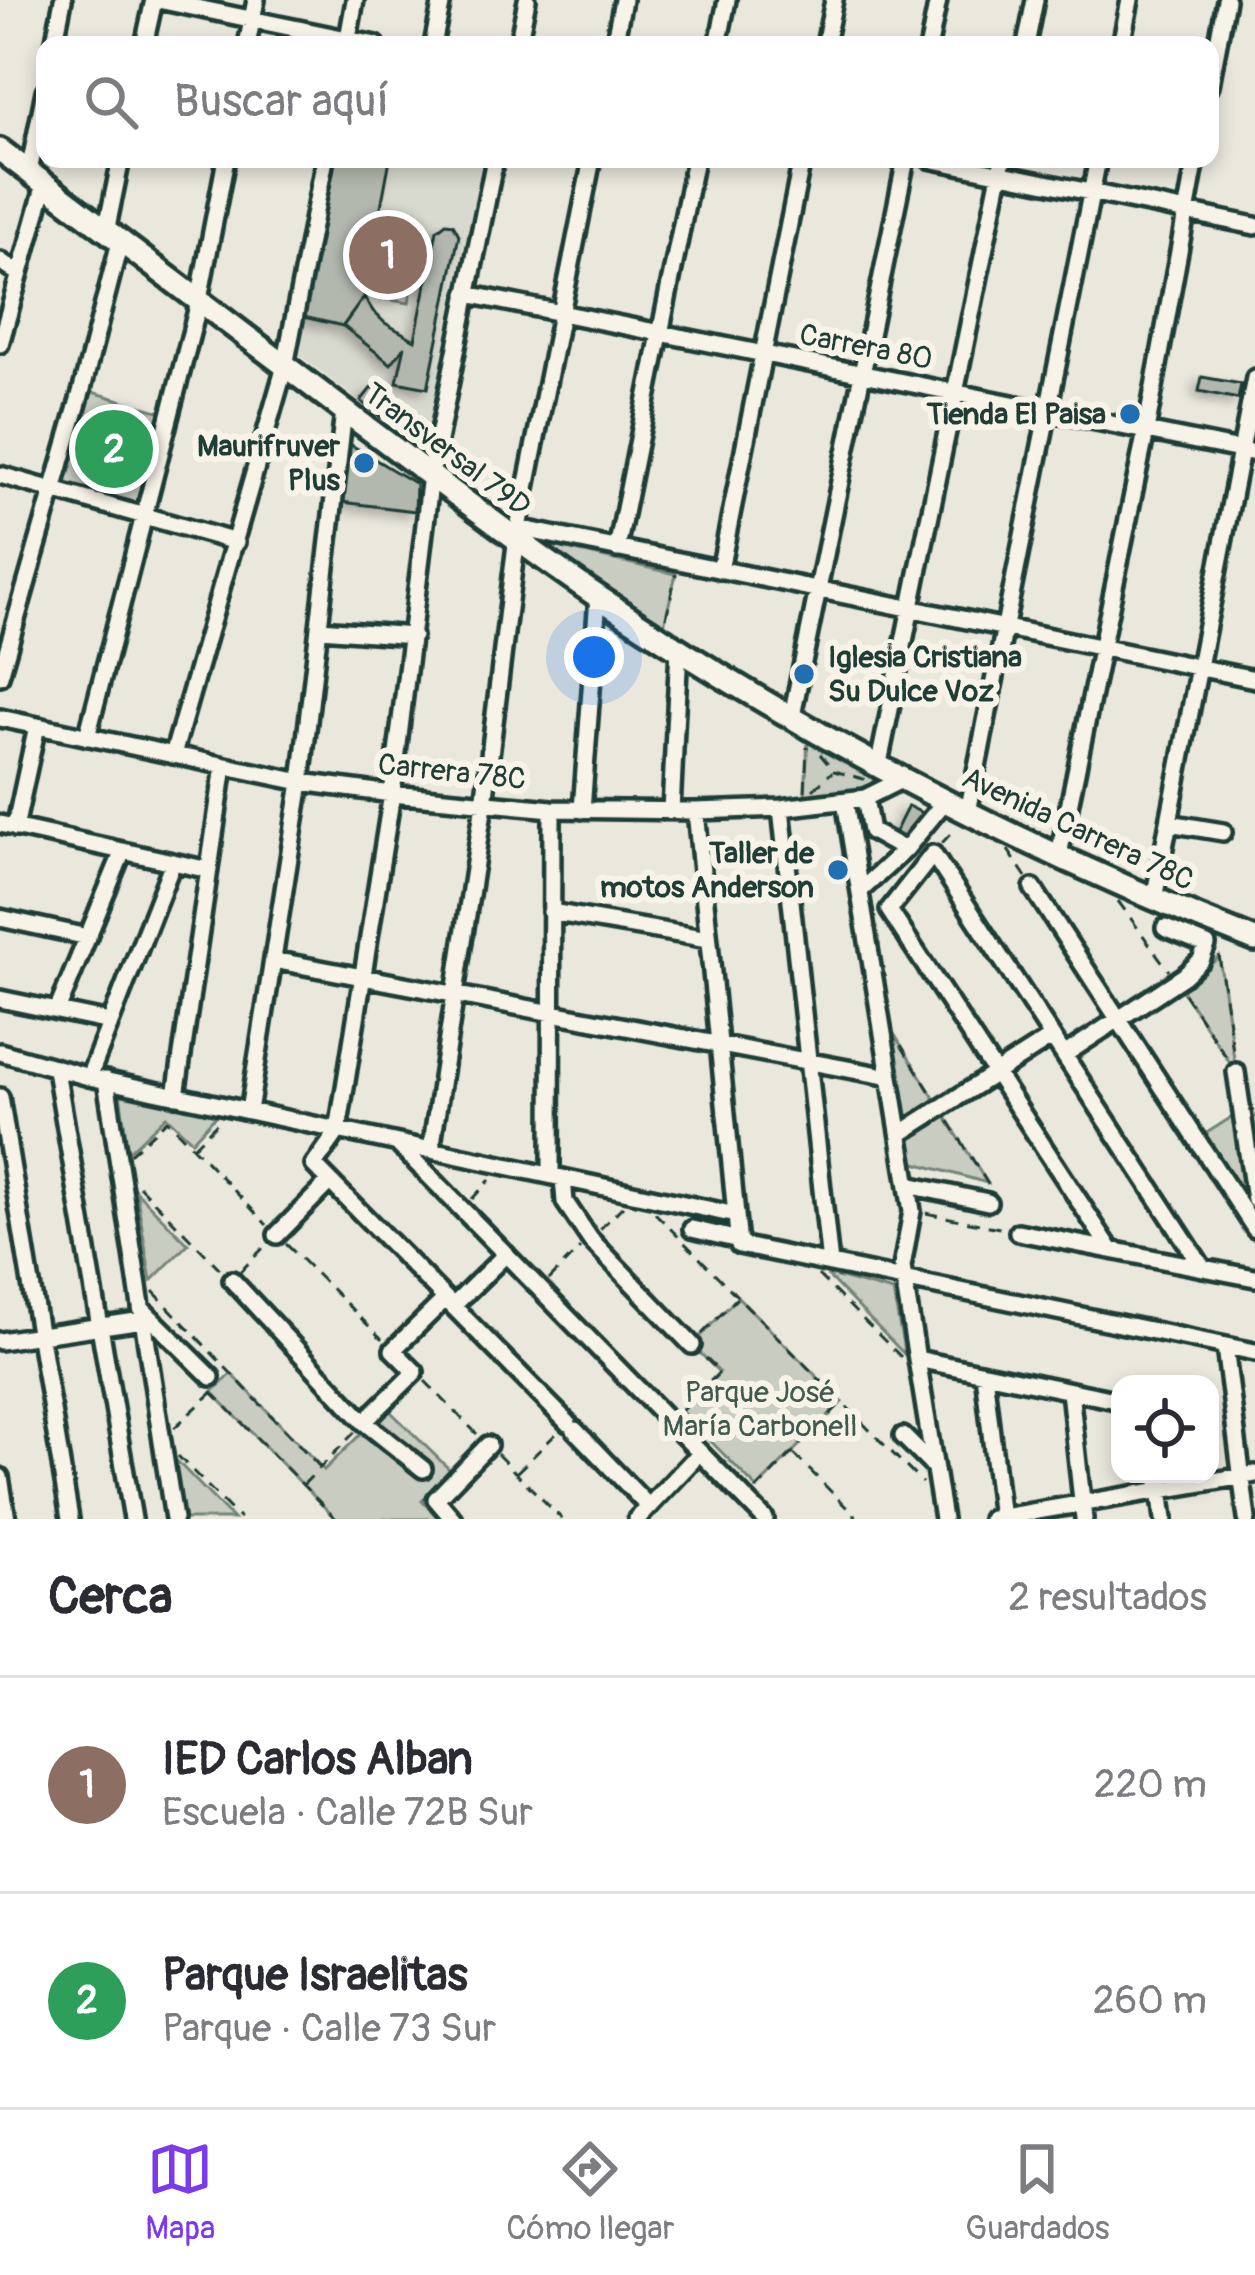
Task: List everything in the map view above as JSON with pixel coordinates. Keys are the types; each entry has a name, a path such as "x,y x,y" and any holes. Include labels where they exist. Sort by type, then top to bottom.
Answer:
{"main road":[{"name":"Transversal 79D","path":"0,150 598,597 889,778"},
{"name":"Avenida Carrera 78C","path":"889,778 1154,899 1186,925 1255,940"}],"street":[{"path":"56,36 63,0"},
{"path":"146,36 156,0 322,36"},
{"path":"249,36 256,0"},
{"path":"348,36 356,0"},
{"path":"435,36 442,0"},
{"path":"520,36 527,0"},
{"path":"616,36 623,0"},
{"path":"720,36 727,0"},
{"path":"827,36 834,0"},
{"path":"931,36 938,0"},
{"path":"1028,36 1035,0"},
{"path":"1123,36 1130,0"},
{"path":"1219,37 1226,0"},
{"path":"0,341 20,274 38,168"},
{"path":"0,676 54,490 113,237 120,168"},
{"path":"86,736 199,302 224,168"},
{"path":"173,755 285,367 323,168"},
{"path":"493,168 430,475 392,794 338,1131 314,1165 571,1426 643,1513 692,1461"},
{"path":"431,1150 484,804 518,534 590,168"},
{"path":"617,549 693,168"},
{"path":"720,570 800,168"},
{"path":"792,716 904,168"},
{"path":"889,778 910,608 1001,168"},
{"path":"1008,168 1092,193 1255,226"},
{"path":"968,812 1096,168"},
{"path":"1059,855 1194,168"},
{"path":"0,261 20,274"},
{"name":"Carrera 80","path":"467,294 1248,452"},
{"path":"1154,899 1248,452 1255,377"},
{"path":"240,1110 273,960 302,782 344,411"},
{"path":"0,476 236,542"},
{"path":"518,534 678,561 1255,681"},
{"path":"582,810 598,597"},
{"path":"320,629 412,636"},
{"path":"671,811 679,648"},
{"name":"Carrera 78C","path":"0,718 302,782 552,809 781,808 865,798 889,778"},
{"path":"37,726 8,826 209,870"},
{"path":"176,1096 224,766"},
{"path":"865,798 871,831 905,850"},
{"path":"845,801 912,1211 902,1267 942,1510"},
{"path":"860,891 905,850 945,801"},
{"path":"781,808 830,1264"},
{"path":"552,809 551,1013 557,1176 565,1202 590,1239 692,1345"},
{"path":"696,811 739,1242"},
{"path":"1169,823 1223,832"},
{"path":"57,1011 123,851"},
{"path":"1111,1250 889,910 933,854 1203,1268"},
{"path":"173,862 110,1022 97,1078 118,1165 174,1519"},
{"path":"1033,888 1255,1228"},
{"path":"551,912 708,939"},
{"path":"0,918 88,938"},
{"path":"1064,1055 1176,981 1212,944 1186,925 1165,928"},
{"path":"273,960 890,1077"},
{"path":"0,999 110,1022"},
{"path":"900,1134 1052,1036"},
{"path":"0,1052 56,1070 736,1215"},
{"path":"56,1070 133,1519"},
{"path":"1236,1072 1255,1200"},
{"path":"0,1097 6,1172 40,1336 70,1519"},
{"path":"397,1143 765,1519"},
{"path":"277,1234 330,1181"},
{"path":"908,1185 988,1202"},
{"path":"692,1229 830,1264 1255,1352"},
{"path":"1018,1232 1255,1279"},
{"path":"364,1422 415,1372 393,1350 506,1254"},
{"path":"232,1280 364,1422 423,1469"},
{"path":"0,1342 100,1326 142,1314"},
{"path":"142,1314 212,1385"},
{"path":"1225,1347 1248,1475 1247,1519"},
{"path":"918,1367 984,1373 1111,1400"},
{"path":"984,1373 998,1518 1083,1511 1156,1483"},
{"path":"1070,1391 1083,1511"},
{"path":"903,1436 934,1468"},
{"path":"453,1519 436,1500 488,1445"},
{"path":"0,1477 7,1519"},
{"path":"1159,1483 1164,1519"}],"path":[{"path":"664,625 678,561"},
{"path":"834,771 805,796 808,738 834,771 889,778"},
{"path":"933,854 968,812"},
{"path":"1001,841 1033,888"},
{"path":"1212,944 1236,1072"},
{"path":"193,1148 240,1110"},
{"path":"277,1234 232,1280 118,1165 166,1120 393,1350"},
{"path":"463,1210 504,1165"},
{"path":"635,1193 942,1510"},
{"path":"912,1211 1018,1232"},
{"path":"799,1257 918,1367"},
{"path":"136,1273 320,1467"},
{"path":"670,1422 720,1372 692,1345 738,1297"},
{"path":"232,1374 212,1385 162,1439 240,1519"},
{"path":"212,1385 336,1519"},
{"path":"746,1499 842,1402"},
{"path":"302,1485 364,1422"},
{"path":"516,1473 571,1426"},
{"path":"793,1452 858,1519"}],"shaded area":[{"path":"330,168 480,168 425,452 294,351"}],"green space":[{"path":"388,245 418,250 409,303 379,298"},
{"path":"89,391 165,413 138,506 62,484"},
{"path":"532,541 676,574 664,625"},
{"path":"808,738 876,775 870,788 805,797"},
{"path":"1219,957 1236,1072 1181,989"},
{"path":"893,1032 987,1183 912,1162"},
{"path":"120,1093 218,1113 192,1141 166,1116 128,1152"},
{"path":"1235,1115 1250,1213 1202,1136"},
{"path":"136,1191 188,1244 151,1281"},
{"path":"826,1274 893,1292 905,1355"},
{"name":"Parque José María Carbonell","path":"738,1297 842,1402 757,1488 681,1411 719,1372 692,1345"},
{"path":"232,1374 324,1470 387,1408 451,1471 422,1501 439,1519 336,1519 212,1392"},
{"path":"171,1455 233,1519 185,1519"}],"building":[{"path":"333,168 388,168 364,297 343,326 304,317"},
{"path":"453,224 459,235 428,388 397,382 405,346 391,364 343,326 364,297 385,323 415,340 437,230"},
{"path":"1202,377 1241,384 1238,399 1199,391"},
{"path":"372,387 392,402 381,417 361,401"},
{"name":"Maurifruver Plus","path":"348,443 416,484 415,511 341,502"},
{"path":"908,806 924,814 910,842 894,834"}],"place":[{"name":"IED Carlos Alban","path":"388,255"},
{"name":"Tienda El Paisa","path":"1130,414"},
{"name":"Parque Israelitas","path":"114,449"},
{"name":"Maurifruver Plus","path":"364,463"},
{"name":"Iglesia Cristiana Su Dulce Voz","path":"804,674"},
{"name":"Taller de motos Anderson","path":"838,870"}]}
